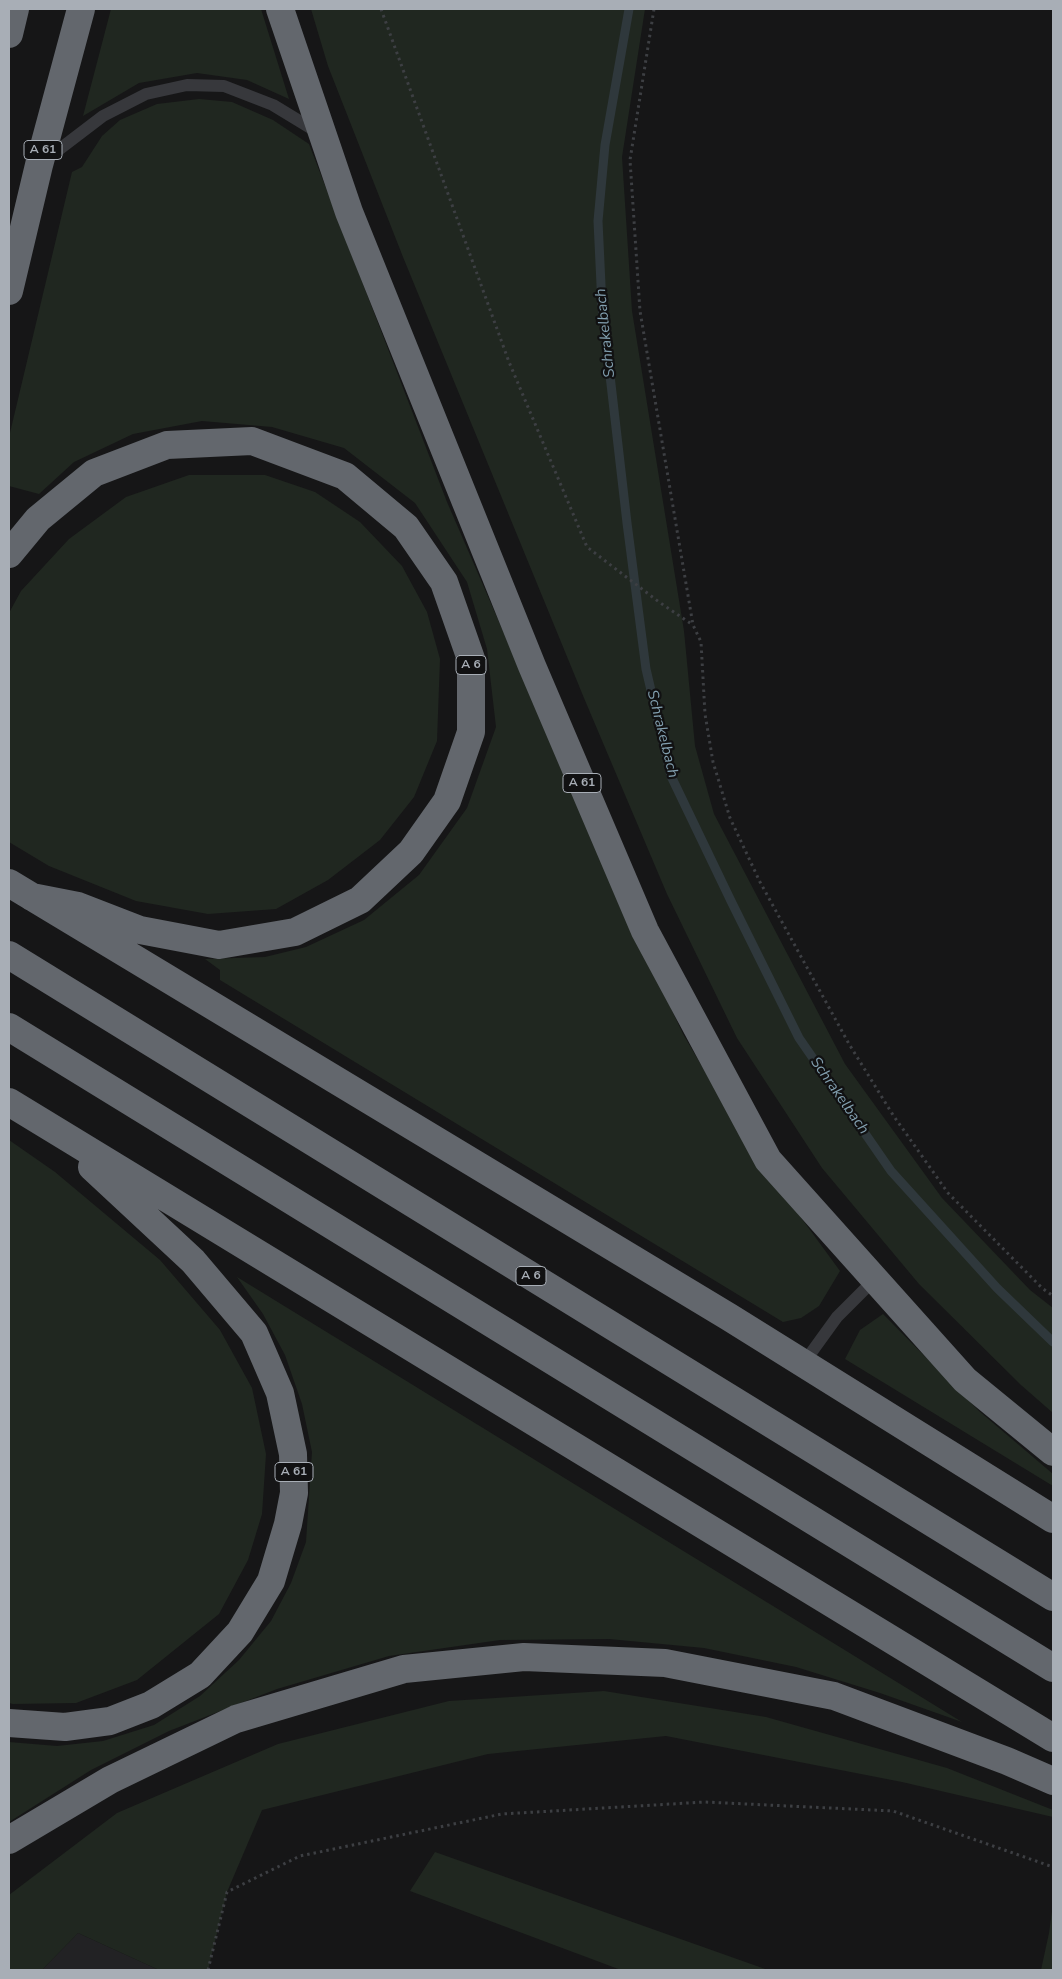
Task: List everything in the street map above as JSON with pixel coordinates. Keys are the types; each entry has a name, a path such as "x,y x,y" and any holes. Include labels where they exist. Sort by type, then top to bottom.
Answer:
{"highway":[{"path":"9,34 15,9"},
{"name":"A 61","path":"9,291 39,165 80,9"},
{"name":"A 61","path":"280,9 349,212 528,656 645,931 768,1160 965,1380 1053,1452"},
{"name":"A 6","path":"9,554 38,519 94,473 167,445 252,441 344,476 406,527 444,582 471,659 471,732 447,801 411,852 360,900 296,932 219,945 140,930 78,906 32,897"},
{"path":"9,883 803,1364 1053,1519"},
{"name":"A 6","path":"9,955 1053,1597"},
{"path":"9,1027 1053,1668"},
{"path":"9,1102 1053,1738"},
{"name":"A 61","path":"9,1723 65,1727 110,1721 151,1706 200,1675 240,1632 271,1581 288,1524 294,1493 293,1454 280,1393 254,1333 193,1261 51,1128"},
{"path":"9,1840 110,1780 236,1719 404,1669 524,1656 665,1663 834,1696 1006,1761 1053,1782"}],"lane":[{"path":"39,165 103,116 146,94 187,85 224,86 273,105 323,135"},
{"path":"803,1364 837,1318 875,1279"}],"path":[{"path":"381,9 512,370 587,547 659,602 694,625"},
{"path":"654,9 630,160 638,292 694,625 701,642 705,714 713,762 730,818 760,882 848,1044 898,1122 948,1193 1042,1288 1053,1296"},
{"path":"208,1970 227,1892 300,1856 502,1814 705,1802 893,1811 1053,1867"}],"shaded area":[{"path":"111,9 261,9 289,99 247,80 197,73 139,83 83,116"},
{"path":"311,9 645,9 622,157 632,311 684,631 695,746 714,814 845,1064 942,1198 1030,1290 1053,1308 1053,1413 1021,1385 919,1284 822,1168 737,1038 667,894 584,698 403,257 328,66"},
{"path":"199,99 232,102 273,120 309,144 447,502 611,880 683,1034 748,1145 840,1271 819,1306 801,1318 783,1322 220,980 220,970 205,959 265,957 306,947 364,920 419,875 467,808 496,727 487,649 467,582 415,503 344,448 272,427 202,421 133,434 74,462 39,494 9,486 9,437 72,172 82,167 102,136 120,120 157,104"},
{"path":"189,475 265,475 315,492 360,522 402,566 427,612 440,659 437,741 414,797 380,840 328,880 276,909 208,914 136,901 49,866 9,842 9,613 21,591 69,539 126,497"},
{"path":"9,1140 55,1172 160,1260 220,1330 252,1388 266,1454 262,1514 248,1560 219,1614 137,1680 76,1703 9,1703"},
{"path":"237,1277 962,1722 880,1693 796,1667 704,1648 609,1639 500,1640 389,1656 277,1689 169,1731 91,1770 9,1822 9,1742 57,1746 103,1741 154,1725 200,1696 239,1660 271,1621 291,1583 306,1542 312,1452 302,1404 285,1355 263,1314"},
{"path":"883,1314 979,1411 1053,1474 1053,1486 845,1359 860,1330"},
{"path":"604,1691 766,1717 947,1768 1053,1810 1053,1817 902,1782 666,1736 488,1754 262,1810 227,1892 208,1970 159,1970 78,1933 42,1970 9,1970 9,1895 117,1813 278,1744 449,1701"},
{"path":"435,1852 768,1970 621,1970 410,1891"},
{"path":"1053,1904 1053,1970 1041,1970 1049,1933"},
{"path":"78,1933 159,1970 42,1970"}],"waterway":[{"name":"Schrakelbach","path":"629,9 605,145 598,221 602,306 646,669 671,776 799,1038 891,1171 997,1288 1053,1342"}]}
